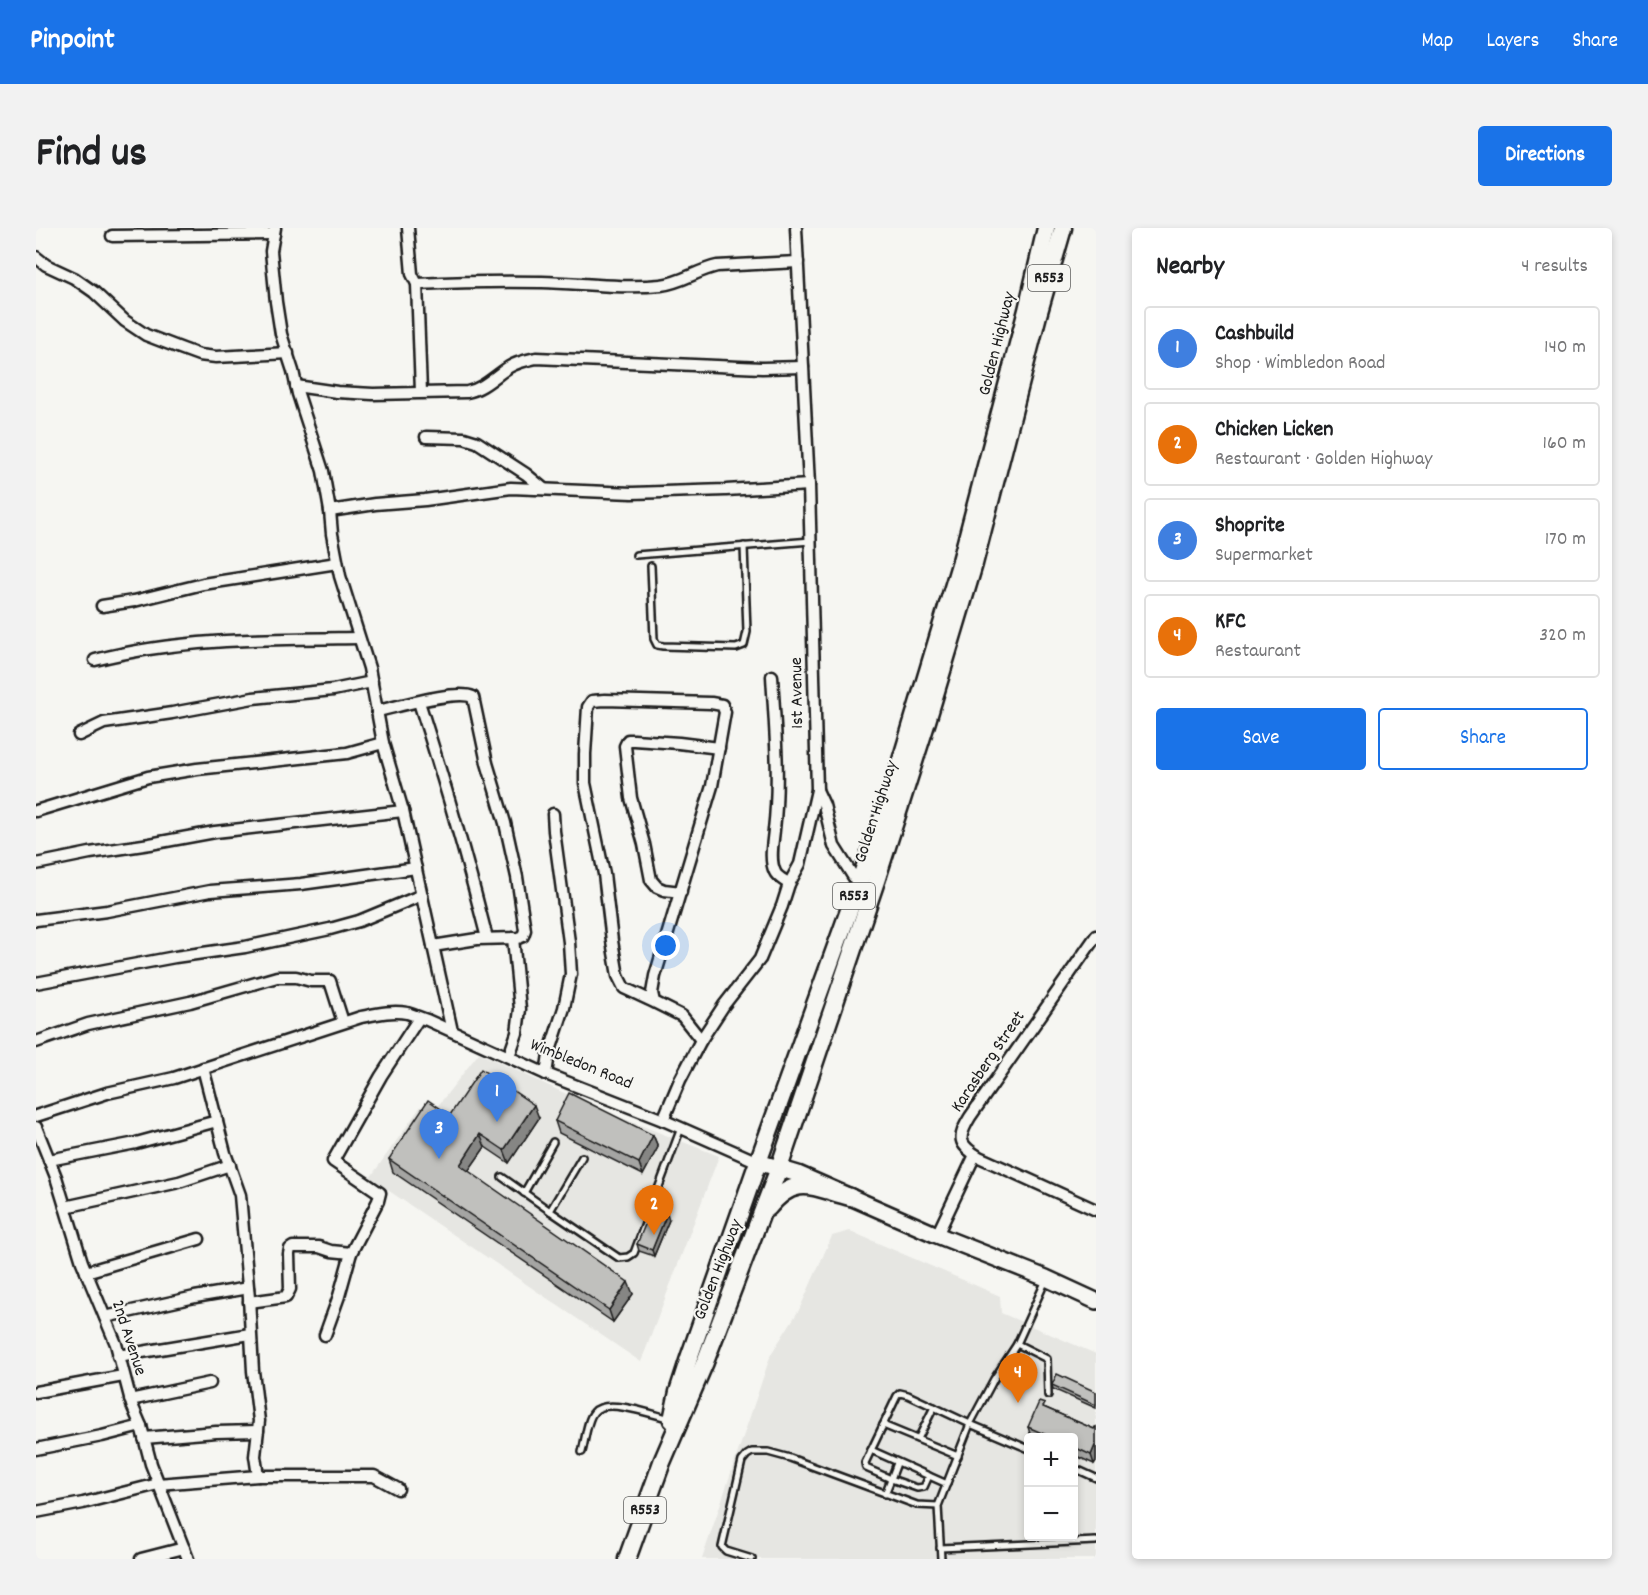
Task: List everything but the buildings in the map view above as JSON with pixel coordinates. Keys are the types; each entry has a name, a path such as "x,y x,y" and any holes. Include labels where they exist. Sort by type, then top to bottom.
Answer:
{"main road":[{"name":"Golden Highway","path":"662,1462 678,1392 689,1358 890,797 961,561 1027,310 1046,228"},
{"name":"Golden Highway","path":"627,1559 662,1462 705,1362 779,1167 877,878 974,564 1038,315 1064,228"},
{"path":"760,1218 782,1193 800,1185 850,1197"}],"street":[{"path":"408,228 412,274 417,284 421,392"},
{"name":"1st Avenue","path":"663,1120 680,1080 701,1040 724,1005 760,959 789,884 800,864 817,790 810,485 796,228"},
{"path":"112,236 145,232 275,230 271,251 281,334 323,471 337,563 369,668 383,743 403,811 452,1031"},
{"path":"36,257 94,292 125,321 146,335 180,348 199,355 216,357 288,353"},
{"path":"417,284 541,282 599,286 663,285 717,266 798,262"},
{"path":"296,386 373,394 474,390 510,366 536,358 762,368 803,366"},
{"path":"426,437 464,438 477,442 526,474 544,489"},
{"path":"330,511 511,488 632,493 810,485"},
{"path":"102,606 134,601 203,584 337,563"},
{"path":"95,660 130,651 211,642 359,638"},
{"path":"772,676 778,767 772,847 773,863 775,872 789,884"},
{"path":"79,735 104,723 253,698 333,690 372,682"},
{"path":"376,711 458,695 473,697 487,763 505,824 517,877 524,936 477,939 433,946"},
{"path":"654,1002 652,993 655,976 712,786 725,715 722,705 711,703 592,701 588,705 585,783 604,874 618,976 624,988 682,1016 701,1040"},
{"path":"419,702 469,866 487,938"},
{"path":"681,892 664,890 657,887 651,880 631,798 625,746 628,740 634,740 719,748"},
{"path":"36,811 147,777 197,769 347,753 383,743"},
{"path":"817,790 824,805 834,846 858,884"},
{"path":"36,864 215,832 403,811"},
{"path":"546,1074 549,1054 564,1008 571,974 570,942 553,814"},
{"path":"36,920 107,911 210,891 301,884 416,868"},
{"path":"36,983 175,957 245,947 330,929 359,921 422,895"},
{"name":"Karasberg Street","path":"975,1155 962,1144 963,1130 1096,936"},
{"path":"509,1056 517,1033 520,1009 513,938"},
{"path":"36,1042 88,1024 190,1002 277,977 330,981 343,1022"},
{"name":"Wimbledon Road","path":"36,1116 107,1093 174,1078 368,1015 389,1012 407,1013 546,1074 663,1120 758,1162 798,1174 1096,1301"},
{"path":"325,1335 351,1253 380,1193 333,1161 381,1077 419,1018"},
{"path":"203,1068 240,1195 259,1421 255,1456 258,1476"},
{"path":"49,1160 136,1143 217,1121"},
{"name":"2nd Avenue","path":"36,1127 86,1272 116,1344 130,1400 141,1426 158,1484 188,1559"},
{"path":"938,1235 975,1155 1096,1210"},
{"path":"65,1207 179,1182 230,1166"},
{"path":"86,1272 199,1239"},
{"path":"249,1302 286,1297 290,1289 289,1254 293,1247 319,1247 351,1253"},
{"path":"105,1317 248,1288"},
{"path":"118,1356 250,1334"},
{"path":"36,1392 123,1376"},
{"path":"130,1400 210,1383"},
{"path":"36,1449 141,1426"},
{"path":"144,1438 258,1431"},
{"path":"36,1512 158,1484 258,1476 374,1476 398,1489"},
{"path":"141,1559 184,1548"}],"lane":[{"path":"636,555 811,541"},
{"path":"651,566 654,639 657,645 736,648 744,645 747,632 744,546"},
{"path":"502,1177 619,1258 628,1257 634,1253 681,1128"},
{"path":"524,1192 553,1142"},
{"path":"550,1211 582,1157"},
{"path":"941,1559 938,1506 970,1424 994,1379 1017,1344 1046,1278"},
{"path":"1017,1344 1047,1359 1048,1395"},
{"path":"929,1476 924,1487 917,1488 866,1468 865,1464 871,1450 900,1393 1024,1447"},
{"path":"582,1452 590,1419 595,1410 604,1406 615,1405 672,1419"},
{"path":"918,1439 934,1407"},
{"path":"883,1425 958,1456"},
{"path":"871,1450 947,1484"},
{"path":"752,1559 726,1551 722,1546 742,1461 747,1455 762,1451 768,1452 917,1505 938,1506"},
{"path":"885,1494 897,1462"},
{"path":"1078,1470 1096,1478"},
{"path":"940,1548 1096,1541"}],"shaded area":[{"path":"479,1053 594,1107 719,1156 641,1362 370,1178 421,1106 433,1112"},
{"path":"850,1231 1000,1296 1001,1313 1096,1354 1096,1559 702,1559 771,1354 799,1310 832,1236"}],"place":[{"name":"Cashbuild","path":"497,1122"},
{"name":"Shoprite","path":"439,1159"},
{"name":"Chicken Licken","path":"654,1235"},
{"name":"KFC","path":"1018,1403"}]}
